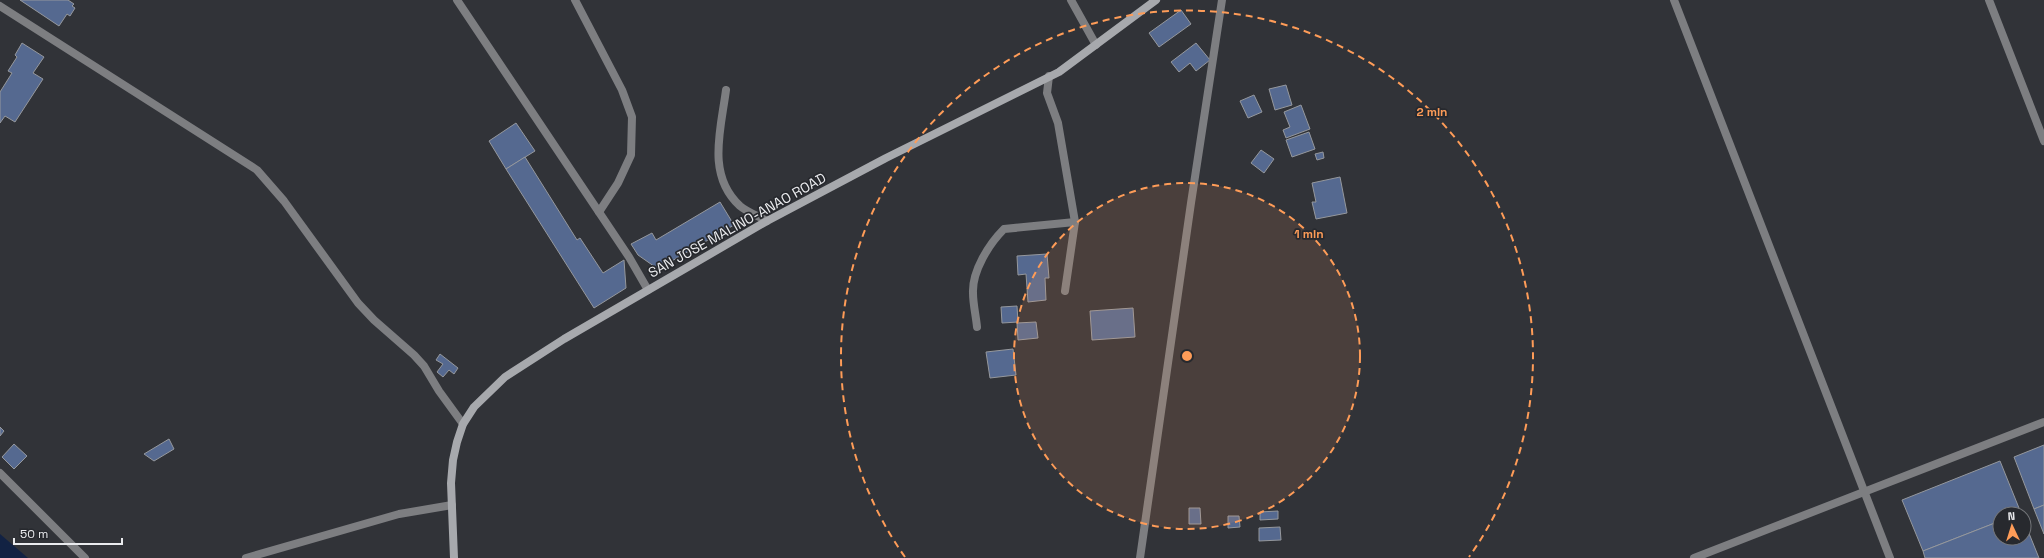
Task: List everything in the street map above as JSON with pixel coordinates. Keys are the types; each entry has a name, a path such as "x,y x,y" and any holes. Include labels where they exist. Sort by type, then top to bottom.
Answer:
{"main road":[{"name":"SAN JOSE MALINO-ANAO ROAD","path":"454,558 452,505 453,460 463,424 474,407 505,377 564,339 767,220 886,158 1059,72 1156,0"}],"street":[{"path":"457,0 599,212 648,290"},
{"path":"575,0 622,90 632,117 631,155 618,183 599,212"},
{"path":"1071,0 1096,46"},
{"path":"1140,558 1222,0"},
{"path":"1674,0 1890,558"},
{"path":"1989,0 2044,141"},
{"path":"0,6 257,170 284,201 358,303 374,320 414,355 424,366 439,391 463,424"},
{"path":"1049,76 1047,93 1058,123 1075,222 1065,291"},
{"path":"726,90 718,158 719,173 726,189 740,206 767,220"},
{"path":"977,327 973,292 974,281 978,269 996,238 1004,229 1075,222"},
{"path":"1694,558 2044,422"},
{"path":"0,472 85,558"},
{"path":"246,558 399,514 452,505"}],"water":[{"path":"0,534 28,558 0,558"}],"building":[{"path":"20,0 68,0 74,4 72,6 75,8 70,16 67,14 59,26"},
{"path":"1181,10 1191,24 1159,47 1149,33"},
{"path":"22,43 44,57 33,73 43,79 15,122 5,116 0,123 0,92 12,73 8,71 17,57 15,55"},
{"path":"1196,43 1210,60 1196,71 1190,63 1179,72 1171,62"},
{"path":"1286,85 1292,105 1275,110 1269,89"},
{"path":"1254,95 1262,112 1248,118 1240,101"},
{"path":"1301,105 1310,129 1286,138 1283,130 1290,127 1284,112"},
{"path":"516,123 535,151 506,169 489,141"},
{"path":"1309,132 1315,149 1292,157 1286,140"},
{"path":"1261,150 1274,159 1264,173 1251,163"},
{"path":"1323,152 1324,158 1317,160 1315,154"},
{"path":"525,157 577,240 580,238 603,273 624,260 626,288 594,308 506,169"},
{"path":"1340,177 1347,213 1316,219 1312,202 1316,202 1312,183"},
{"path":"720,202 734,225 658,269 638,255 631,244 652,233 656,240"},
{"path":"1047,254 1049,278 1045,278 1046,300 1028,302 1026,274 1018,275 1017,256"},
{"path":"1017,306 1018,322 1002,323 1001,307"},
{"path":"1133,308 1135,337 1092,340 1090,311"},
{"path":"1036,322 1038,338 1018,340 1017,323"},
{"path":"1013,349 1016,375 990,378 986,352"},
{"path":"440,354 458,368 454,374 449,370 443,377 437,372 443,364 436,360"},
{"path":"0,427 4,431 0,436"},
{"path":"169,439 174,449 154,461 144,454"},
{"path":"14,444 27,456 14,469 2,457"},
{"path":"2044,445 2044,505 2034,509 2014,457"},
{"path":"2000,461 2018,506 1992,506 1992,524 1923,551 1902,500"},
{"path":"2044,505 2044,534 2034,509"},
{"path":"1189,508 1200,508 1201,524 1189,524"},
{"path":"1278,511 1278,519 1260,520 1260,512"},
{"path":"1228,516 1239,516 1240,527 1228,528"},
{"path":"1992,524 1992,546 2032,546 2032,541 2039,558 1925,558 1923,551"},
{"path":"1280,527 1281,540 1259,541 1259,528"}]}
